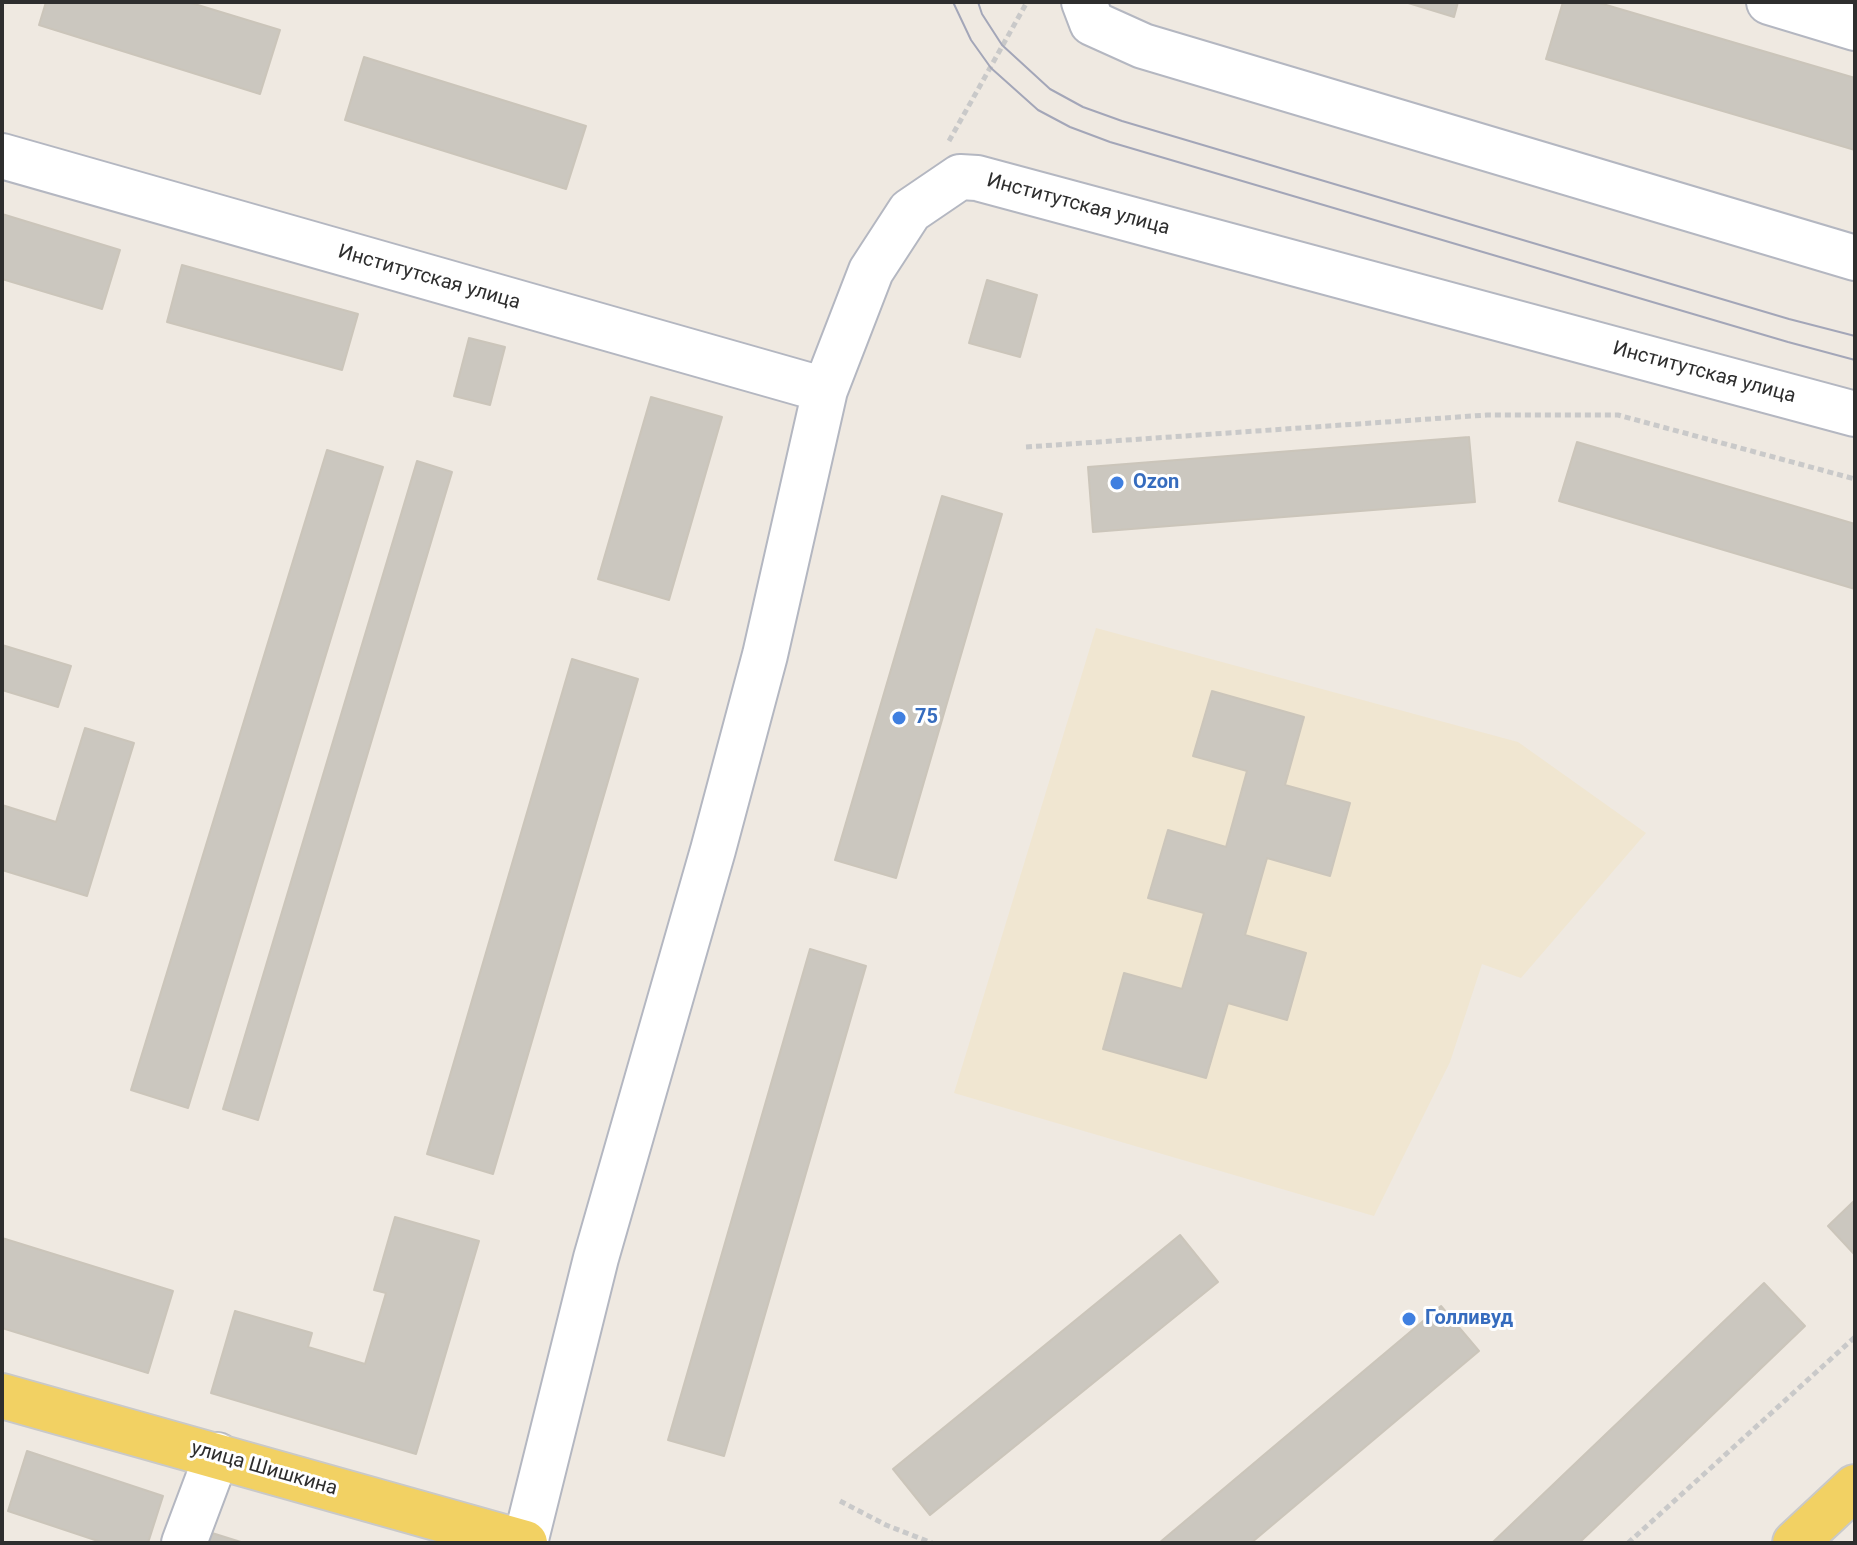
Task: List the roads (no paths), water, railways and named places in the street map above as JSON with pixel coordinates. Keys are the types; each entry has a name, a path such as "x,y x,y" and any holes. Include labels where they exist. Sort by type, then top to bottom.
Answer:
{"main road":[{"name":"улица Шишкина","path":"2,1396 525,1543"},
{"path":"1795,1543 1855,1487"}],"street":[{"path":"1084,2 1092,23 1143,46 1855,258"},
{"path":"1769,2 1855,28"},
{"name":"Институтская улица","path":"2,156 825,390 871,271 910,211 960,177 977,178 1855,414"},
{"path":"525,1543 596,1258 713,850 761,670 825,390"},
{"path":"184,1543 217,1455"}],"tram line":[{"path":"953,2 971,40 991,68 1038,110 1070,127 1110,142 1855,360"},
{"path":"978,2 1002,45 1050,89 1083,107 1789,319 1855,336"}],"place":[{"name":"Ozon","path":"1117,483"},
{"name":"75","path":"899,718"},
{"name":"Голливуд","path":"1409,1319"}]}
